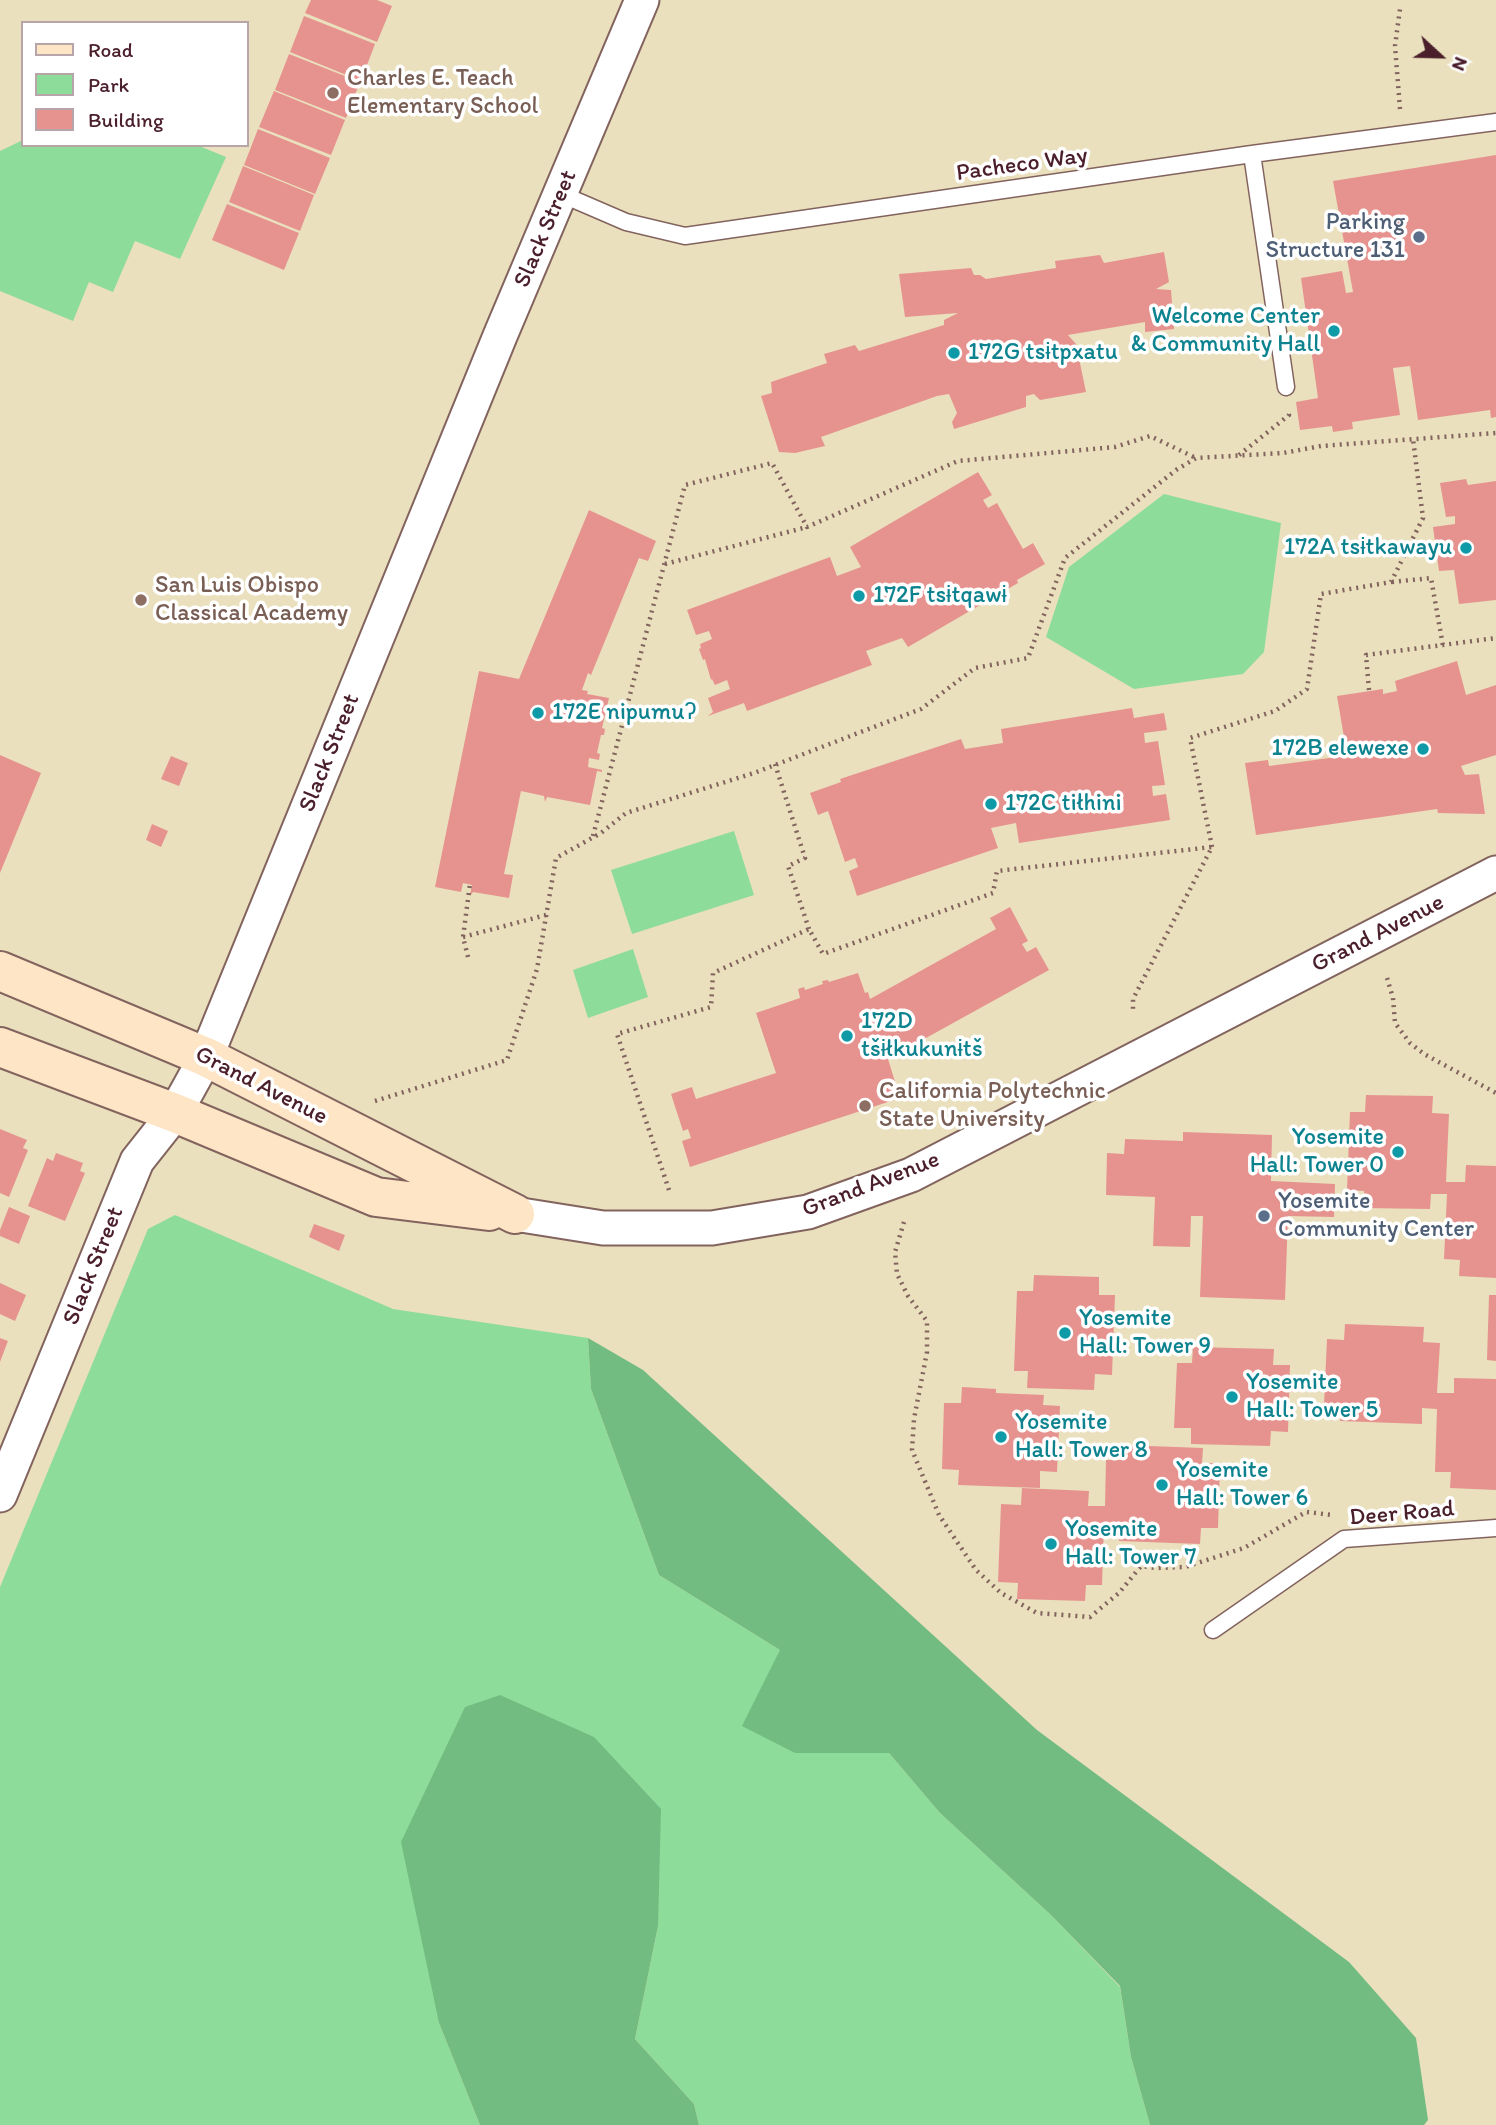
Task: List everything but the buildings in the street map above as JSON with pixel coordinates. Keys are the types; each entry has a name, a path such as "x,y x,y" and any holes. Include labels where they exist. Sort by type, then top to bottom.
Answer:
{"street":[{"name":"Slack Street","path":"0,1495 137,1161 175,1113 206,1057 495,348 642,0"},
{"name":"Grand Avenue","path":"0,1047 175,1113 376,1197 603,1228 712,1228 808,1212 911,1175 1496,873"},
{"name":"Grand Avenue","path":"0,971 206,1057 515,1214"}],"lane":[{"name":"Pacheco Way","path":"561,194 626,222 685,236 1252,154 1496,122"},
{"path":"1252,154 1286,387"},
{"name":"Deer Road","path":"1213,1630 1344,1539 1496,1528"}],"path":[{"path":"1400,9 1395,46 1400,112"},
{"path":"1239,456 1289,415 1286,387"},
{"path":"664,565 807,527 958,461 1115,447 1150,436 1196,458 1283,453 1321,446 1496,433"},
{"path":"1391,582 1423,518 1413,439"},
{"path":"370,1103 507,1060 537,969 556,858 593,837 626,813 775,765 921,709 975,668 1028,658 1065,558 1176,470 1196,458"},
{"path":"593,837 685,485 772,463 807,527"},
{"path":"1133,1010 1133,999 1212,847 1190,738 1275,711 1307,689 1321,594 1431,578 1443,646"},
{"path":"1369,691 1366,655 1496,638"},
{"path":"775,765 804,858 788,866 809,929 823,954 993,893 997,871 1212,847"},
{"path":"468,957 463,937 470,884"},
{"path":"463,937 546,915"},
{"path":"669,1190 617,1034 711,1007 713,973 809,929"},
{"path":"1387,978 1395,1023 1405,1038 1424,1054 1496,1093"},
{"path":"904,1222 895,1252 897,1274 908,1296 927,1321 928,1352 914,1419 912,1450 939,1516 976,1570 1001,1593 1037,1613 1090,1617 1119,1593 1141,1566 1185,1567 1244,1548 1306,1512 1331,1514 1367,1538"}],"green space":[{"path":"21,141 21,147 202,147 226,157 180,259 135,241 113,292 89,282 73,321 0,291 0,151"},
{"path":"1164,494 1281,523 1264,652 1243,674 1134,689 1046,637 1069,567"},
{"path":"734,831 754,895 632,934 611,870"},
{"path":"633,949 648,997 588,1018 573,970"},
{"path":"175,1215 393,1309 588,1338 591,1389 659,1575 780,1650 795,1753 889,1753 940,1813 1051,1915 1120,1987 1131,2057 1150,2125 699,2125 694,2104 635,2039 658,1926 439,2023 480,2125 0,2125 0,1587 148,1229"},
{"path":"588,1338 643,1370 1037,1730 1349,1962 1416,2038 1428,2120 1424,2125 1150,2125 1131,2057 1120,1986 1051,1915 940,1813 889,1753 795,1753 742,1726 780,1650 659,1575 591,1389"},
{"path":"500,1695 594,1737 661,1809 658,1926 635,2039 694,2104 699,2125 480,2125 439,2023 401,1842 465,1707"}],"place":[{"name":"Charles E. Teach Elementary School","path":"333,93"},
{"name":"Parking Structure 131","path":"1419,237"},
{"name":"Welcome Center & Community Hall","path":"1334,331"},
{"name":"172G tsɨtpxatu","path":"954,353"},
{"name":"172A tsɨtkawayu","path":"1466,548"},
{"name":"172F tsɨtqawɨ","path":"859,596"},
{"name":"San Luis Obispo Classical Academy","path":"141,600"},
{"name":"172E nipumuʔ","path":"538,713"},
{"name":"172B elewexe","path":"1423,749"},
{"name":"172C tiłhini","path":"991,804"},
{"name":"172D tšɨłkukunɨtš","path":"847,1036"},
{"name":"California Polytechnic State University","path":"865,1106"},
{"name":"Yosemite Hall: Tower 0","path":"1398,1152"},
{"name":"Yosemite Community Center","path":"1264,1216"},
{"name":"Yosemite Hall: Tower 9","path":"1065,1333"},
{"name":"Yosemite Hall: Tower 5","path":"1232,1397"},
{"name":"Yosemite Hall: Tower 8","path":"1001,1437"},
{"name":"Yosemite Hall: Tower 6","path":"1162,1485"},
{"name":"Yosemite Hall: Tower 7","path":"1051,1544"}]}
